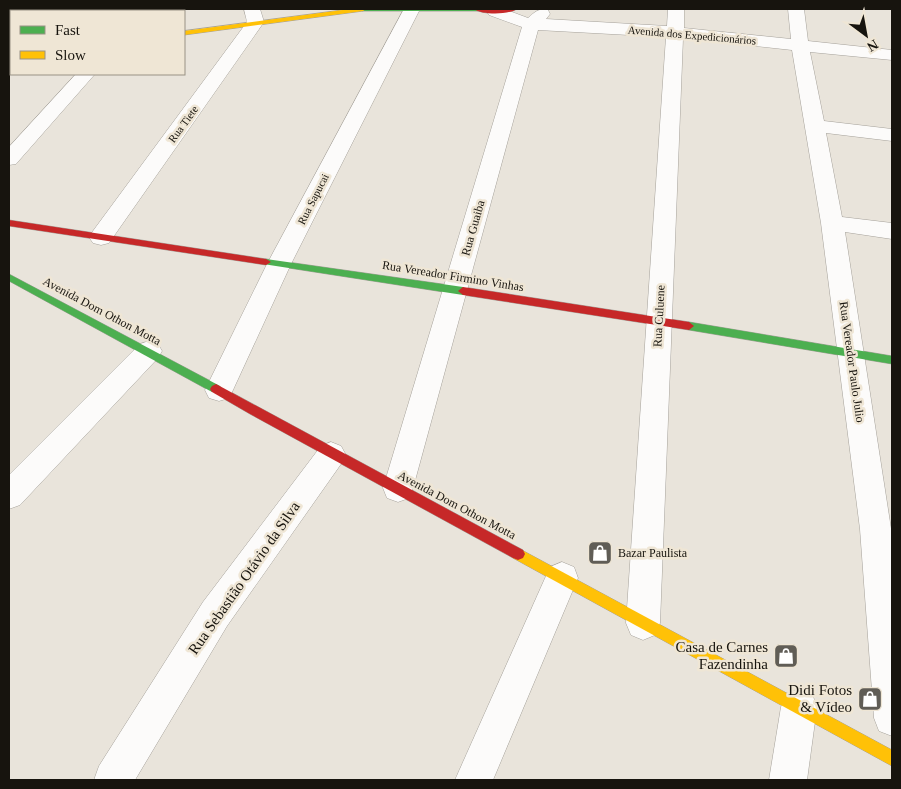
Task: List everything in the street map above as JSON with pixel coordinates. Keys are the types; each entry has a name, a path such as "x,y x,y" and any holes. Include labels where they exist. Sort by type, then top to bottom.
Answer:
{"main road":[{"path":"185,33 254,16 363,9 514,9"},
{"name":"Rua Vereador Firmino Vinhas","path":"9,223 659,322 892,360"},
{"name":"Avenida Dom Othon Motta","path":"9,277 149,351 331,455 398,488 892,758"}],"street":[{"name":"Rua Vereador Paulo Julio","path":"796,9 800,45 832,223 850,354 884,530 892,718"},
{"name":"Rua Sapucai","path":"219,390 279,264 411,10"},
{"name":"Avenida dos Expedicionários","path":"483,10 536,16 557,24 675,20 800,45 892,55"},
{"name":"Rua Tiete","path":"101,237 254,16"},
{"name":"Rua Guaiba","path":"398,488 536,16"},
{"name":"Rua Culuene","path":"643,623 675,20"},
{"path":"9,159 85,75"},
{"path":"815,126 892,135"},
{"path":"832,223 892,231"},
{"path":"9,495 149,351"},
{"name":"Rua Sebastião Otávio da Silva","path":"113,780 215,614 331,455"},
{"path":"474,780 562,578"},
{"path":"788,780 800,707"}],"traffic: fast":[{"path":"363,9 478,9"},
{"path":"266,262 463,291"},
{"path":"9,277 216,389"},
{"path":"689,326 892,360"}],"traffic: slow":[{"path":"185,33 363,9"},
{"path":"518,554 892,758"}],"traffic: jam":[{"path":"477,9 495,11 514,9"},
{"path":"9,223 266,262"},
{"path":"463,291 689,326"},
{"path":"216,389 518,554"}],"place":[{"name":"Bazar Paulista","path":"600,553"},
{"name":"Casa de Carnes Fazendinha","path":"786,656"},
{"name":"Didi Fotos & Vídeo","path":"870,699"}]}
